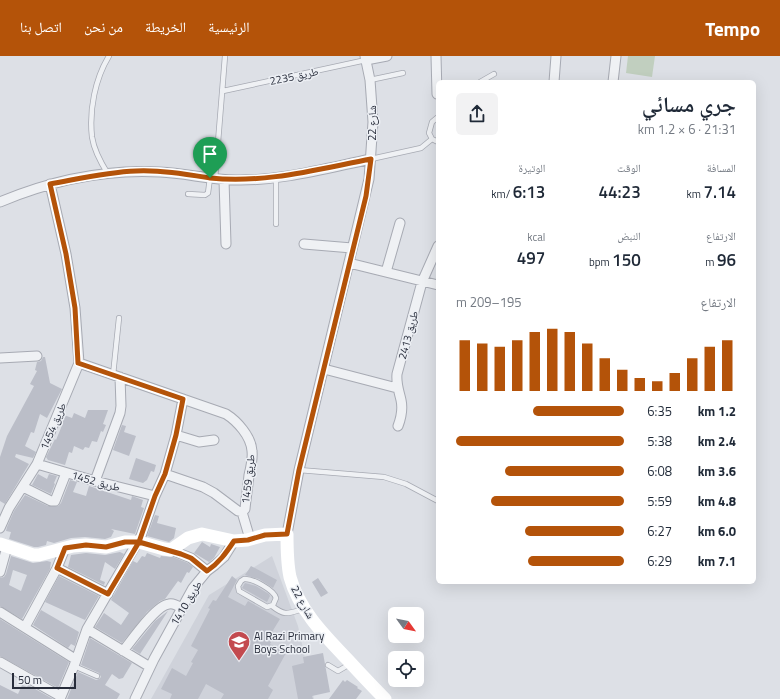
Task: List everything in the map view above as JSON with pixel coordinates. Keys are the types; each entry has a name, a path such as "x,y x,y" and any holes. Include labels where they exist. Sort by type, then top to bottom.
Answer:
{"street":[{"path":"365,58 387,56"},
{"path":"436,56 437,80"},
{"path":"554,80 556,56"},
{"path":"613,80 616,56"},
{"name":"شارع 22","path":"365,58 370,80 373,122 368,185 299,470 287,534 287,554 290,577 304,608 322,632 385,699"},
{"path":"0,202 50,184 108,174 136,171 162,172 212,179 257,180 276,178 371,159"},
{"path":"224,180 226,244"},
{"path":"50,184 66,254 75,308 78,363"},
{"path":"386,272 400,222"},
{"path":"304,244 352,248"},
{"name":"طريق 2413","path":"398,426 402,405 397,388 397,374 422,282 436,250"},
{"path":"349,263 436,286"},
{"path":"0,358 37,356"},
{"name":"طريق 1459","path":"78,363 226,414 237,423 248,439 252,449 252,460 245,509 242,512 238,511 204,487 165,474"},
{"name":"طريق 1454","path":"0,528 9,508 37,464 78,363"},
{"path":"324,369 397,388"},
{"path":"95,481 122,406 117,376"},
{"path":"0,662 60,698 87,629 139,542 155,496 165,474 176,435 183,399"},
{"path":"176,435 199,442 214,440"},
{"name":"طريق 1452","path":"37,464 95,481 155,496"},
{"path":"22,487 51,501 55,501 66,473"},
{"path":"242,512 250,539"},
{"path":"171,550 188,538 196,535 209,535 234,541 265,535 287,534"},
{"name":"طريق 1410","path":"135,699 150,667 193,588 207,571 224,557 234,541"},
{"path":"0,572 4,546 33,555 39,555 65,548 86,545 106,547 125,542 139,542 158,548 171,550 191,558 207,571"},
{"path":"25,627 57,568 65,548"},
{"path":"57,568 108,594"},
{"path":"123,651 160,608 170,603 181,608"},
{"path":"0,612 25,627 74,662"},
{"path":"87,629 150,667"}],"lane":[{"path":"108,174 95,148 92,137 92,116 94,93 104,64 109,56"},
{"path":"188,194 205,195 208,193 212,179 226,56"},
{"name":"طريق 2235","path":"223,91 365,58"},
{"path":"370,80 403,73"},
{"path":"484,80 494,74"},
{"path":"436,119 432,122 429,129 432,139 436,141"},
{"path":"371,159 421,148 432,139"},
{"path":"276,178 276,224"},
{"path":"117,376 119,318"},
{"path":"299,470 384,477 406,484 436,500"},
{"path":"272,606 276,598 272,591 248,579 244,579 239,583 238,588 241,593 267,607 272,606 281,613 285,614 304,608"},
{"path":"74,662 97,676"},
{"path":"328,665 338,671 351,663"}],"shaded area":[{"name":"Al Razi Primary Boys School","path":"272,556 298,626 314,699 151,699 209,595"}],"green space":[{"path":"628,56 655,56 652,77 626,73"}],"building":[{"path":"43,357 45,357 50,383 62,389 47,418 40,414 34,433 31,432 25,446 36,452 33,458 16,454 15,457 29,464 5,504 0,501 0,457 7,436 34,386 30,384 37,371 35,370 37,362 41,361"},
{"path":"88,410 108,410 103,424 106,425 103,432 101,431 97,442 92,441 89,448 85,447 83,450 74,446 72,453 69,452 65,465 48,460 46,457 55,439 56,440 63,423 61,422 64,415 72,418 74,413 85,418"},
{"path":"122,425 126,426 124,432 136,436 129,456 113,450"},
{"path":"136,458 156,465 154,472 151,471 147,480 143,483 129,479"},
{"path":"38,474 47,479 49,474 57,476 51,494 32,485"},
{"path":"70,480 77,482 73,492 86,496 89,486 131,500 132,496 143,500 141,507 144,508 135,534 111,529 114,531 111,537 105,539 85,537 71,538 54,543 47,541 46,545 38,547 9,539 11,532 6,531 7,527 14,511 25,495 48,506 58,506 61,503"},
{"path":"155,515 159,516 157,523 176,528 174,538 169,542 147,536"},
{"path":"202,542 210,547 211,544 220,547 214,558 209,562 194,553"},
{"path":"120,552 124,554 115,569 105,562 100,580 105,582 104,585 68,567 71,555 86,553 105,555"},
{"path":"147,553 160,558 161,556 173,557 188,563 193,567 189,573 187,572 181,583 178,581 165,599 160,601 147,612 122,643 95,627 104,613 121,625 129,613 111,600 133,561 137,563 142,556 145,557"},
{"path":"11,556 33,563 47,561 51,562 50,569 22,619 0,606 0,578 4,577","holes":["13,570 27,575 21,591 9,585"]},
{"path":"251,566 277,580 273,588 259,579 245,575"},
{"path":"59,576 99,596 85,620 45,602"},
{"path":"232,576 237,580 228,597 245,606 248,601 280,619 272,632 275,634 270,644 286,653 268,686 273,690 268,699 221,699 224,694 206,684 198,699 170,699 172,694 161,689 172,668 186,676 193,663 191,662 198,650 191,646 210,609 208,608 213,600 216,601"},
{"path":"318,578 328,593 321,597 312,582"},
{"path":"245,583 256,586 269,594 270,596 267,602 242,588"},
{"path":"41,610 79,632 75,646 71,644 68,648 33,625"},
{"path":"168,611 140,654 132,649 155,621"},
{"path":"0,619 69,662 58,688 0,656"},
{"path":"90,638 132,663 123,678 119,679 112,674 105,685 120,694 117,699 67,699 78,672 96,680 101,677 99,673 81,665"},
{"path":"323,653 330,692 312,696 313,699 298,699 292,666 304,663 303,657"},
{"path":"343,680 345,682 347,680 362,691 356,699 329,699"},
{"path":"0,685 18,694 22,685 27,687 28,685 53,699 0,699"}],"place":[{"name":"Al Razi Primary Boys School","path":"239,662"}],"route":[{"path":"210,178 185,174 136,171 108,174 50,184 66,254 75,308 78,363 183,399 176,435 165,474 155,496 139,542 118,543 106,547 86,545 65,548 57,568 108,594 139,542 158,548 171,550 191,558 207,571 224,557 234,541 248,540 265,535 287,534 299,470 352,248 366,196 371,159 276,178 257,180 210,178"}]}
